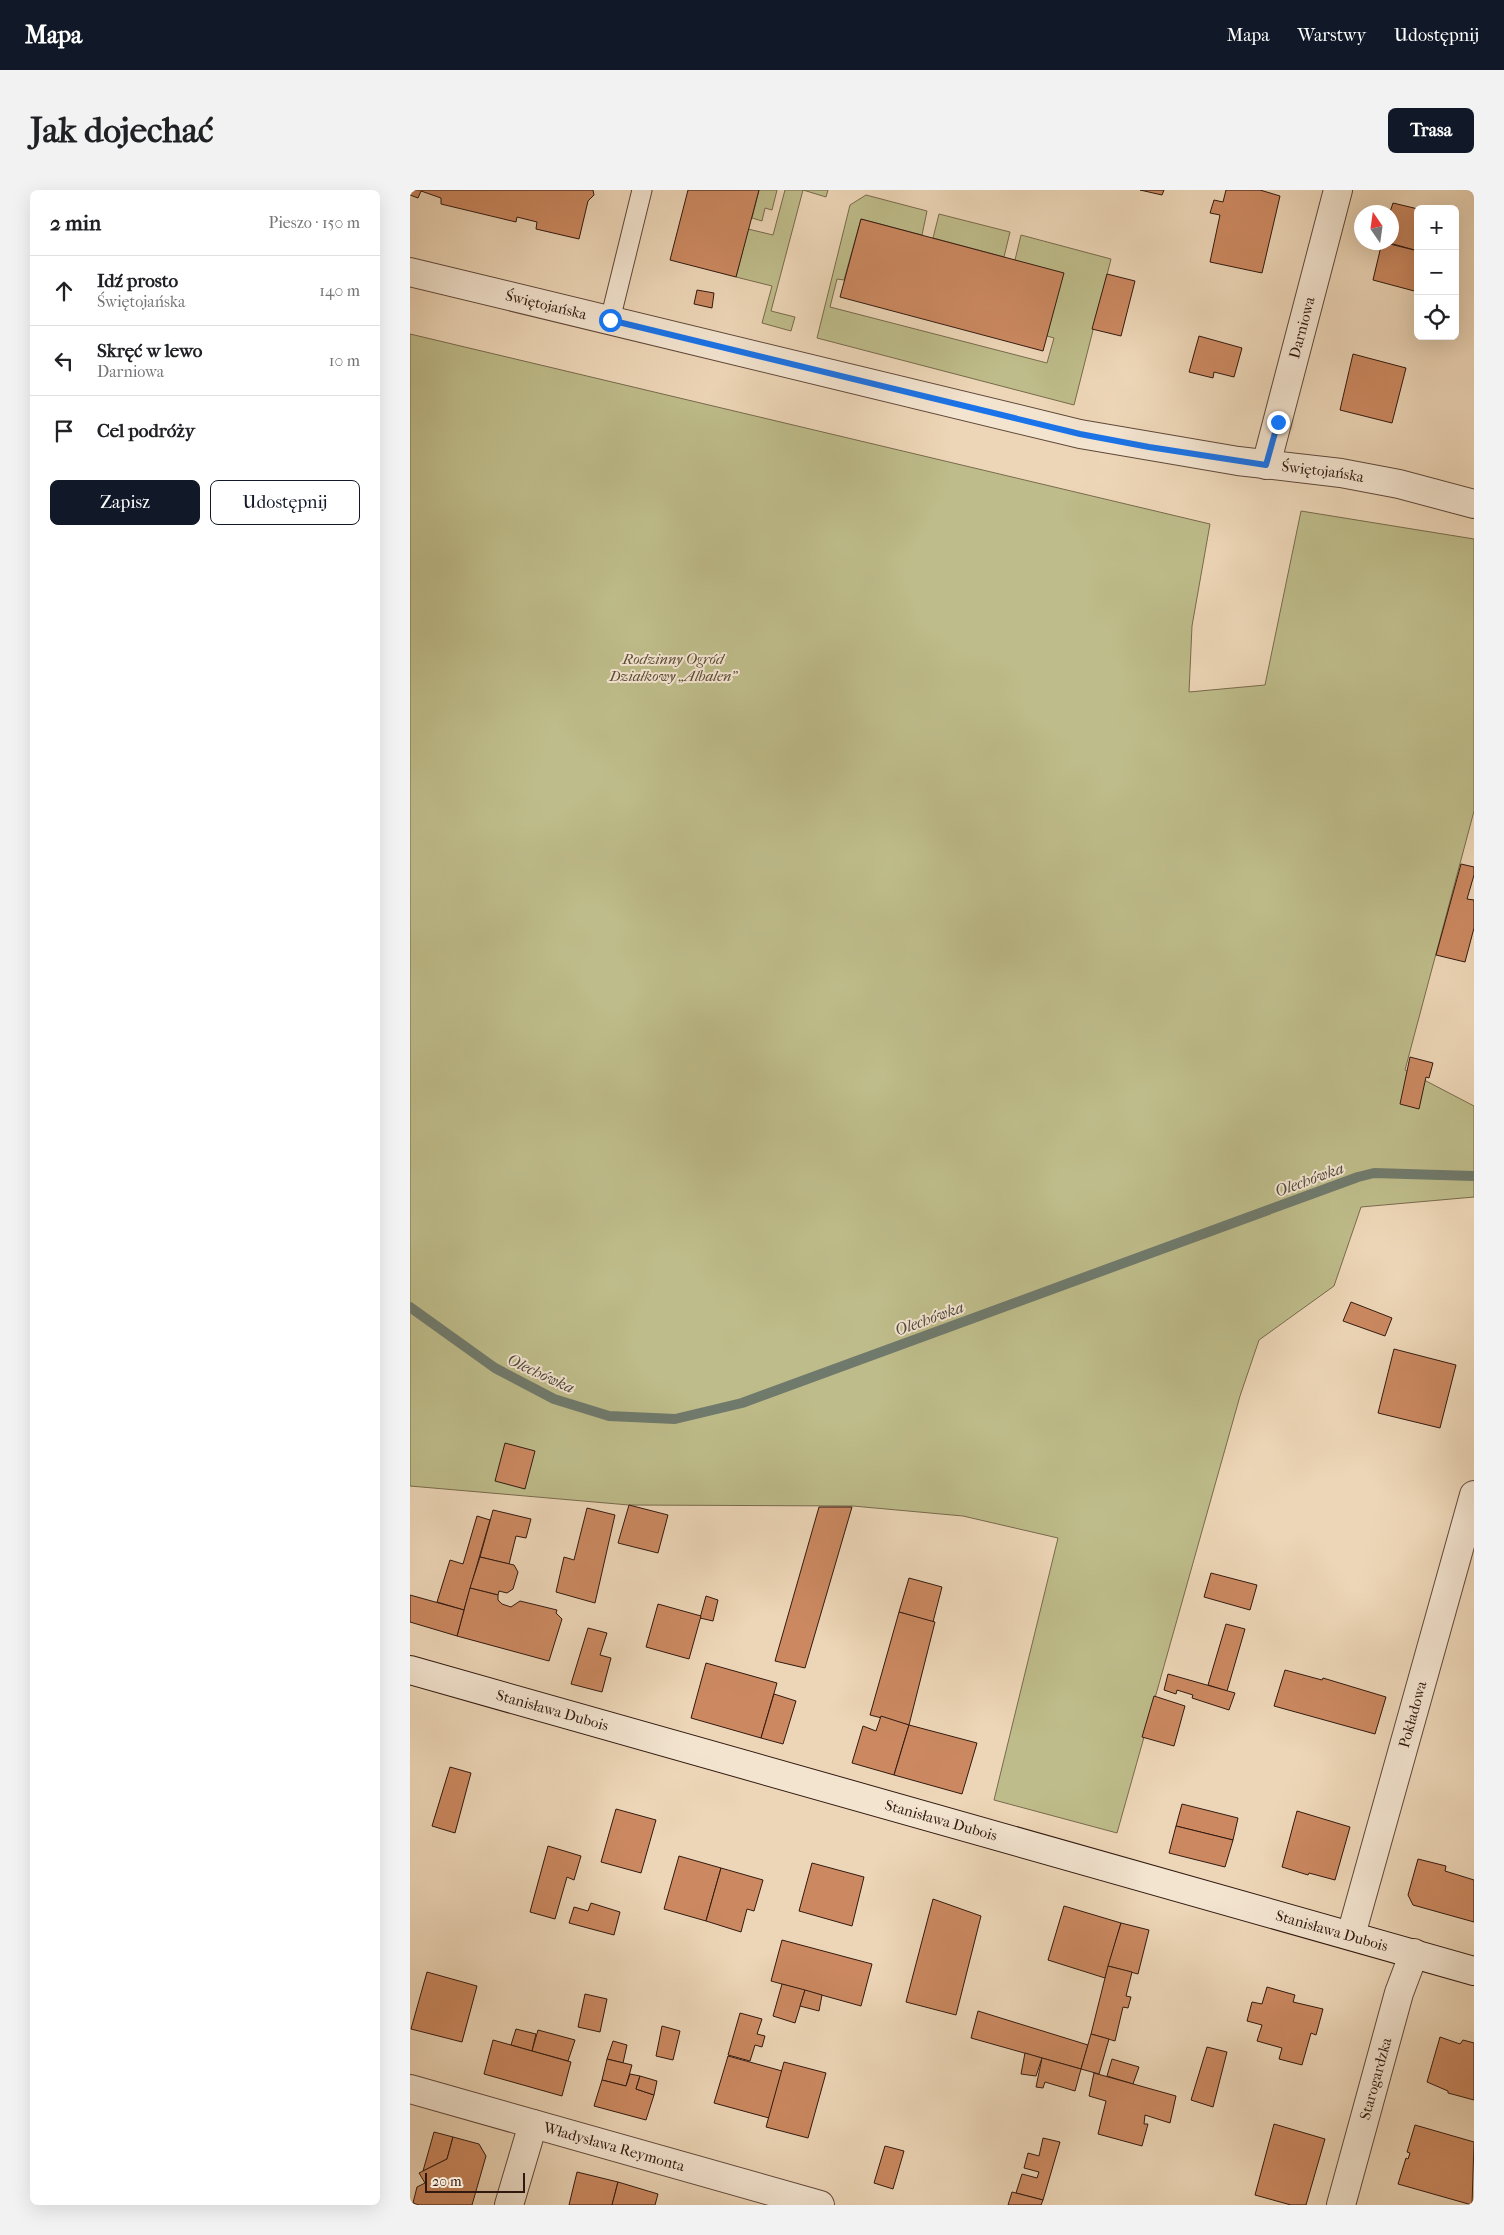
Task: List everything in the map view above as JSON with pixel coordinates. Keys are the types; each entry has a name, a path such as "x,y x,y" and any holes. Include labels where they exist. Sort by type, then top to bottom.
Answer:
{"street":[{"name":"Darniowa","path":"1266,465 1338,190"},
{"name":"Świętojańska","path":"410,272 1080,434 1266,465 1341,472 1399,484 1474,504"},
{"name":"Pokładowa","path":"1351,1936 1474,1495"},
{"name":"Stanisława Dubois","path":"410,1670 1474,1971"},
{"name":"Starogardzka","path":"1341,2205 1399,1993 1414,1953"},
{"name":"Władysława Reymonta","path":"410,2089 820,2205"},
{"path":"509,2205 533,2124"}],"lane":[{"path":"610,320 642,190"}],"green space":[{"path":"759,190 777,190 772,210 765,208 762,221 752,218"},
{"path":"785,190 803,190 771,311 795,317 791,331 762,323 772,286 736,277 748,229 773,235"},
{"path":"803,190 828,190 826,197"},
{"path":"866,195 927,211 922,235 861,219 844,280 837,279 830,307 1047,363 1054,338 1047,336 1015,260 1021,235 1111,259 1074,405 817,338 850,205"},
{"path":"939,214 1010,232 1004,257 933,238"},
{"name":"Rodzinny Ogród Działkowy „Albalen”","path":"410,334 1210,524 1192,626 1189,692 1265,685 1301,511 1474,539 1474,811 1405,1070 1474,1106 1474,1197 1361,1207 1334,1286 1259,1340 1240,1396 1117,1833 994,1800 1058,1538 963,1516 853,1506 629,1505 410,1486"}],"building":[{"path":"410,190 593,190 594,195 588,201 579,239 536,229 537,222 517,217 516,222 441,204 441,198 421,191 418,198 410,195"},
{"path":"688,190 759,190 736,277 670,260"},
{"path":"1140,190 1164,190 1162,195"},
{"path":"1226,190 1260,190 1280,196 1262,273 1210,262 1220,215 1210,213 1214,200 1223,202"},
{"path":"1393,203 1414,208 1414,250 1399,246 1399,205 1392,205"},
{"path":"861,219 1064,273 1043,351 840,297"},
{"path":"1399,246 1414,250 1414,291 1373,280 1380,250 1399,250"},
{"path":"1107,274 1135,281 1121,336 1092,329"},
{"path":"697,290 714,293 712,308 694,304"},
{"path":"1199,336 1242,348 1234,377 1214,372 1213,378 1189,372"},
{"path":"1353,354 1406,368 1392,423 1340,410"},
{"path":"1461,864 1474,867 1474,875 1467,899 1474,900 1474,928 1465,962 1436,955"},
{"path":"1410,1057 1433,1063 1429,1078 1426,1077 1419,1109 1400,1104"},
{"path":"1351,1302 1392,1318 1385,1336 1343,1321"},
{"path":"1394,1349 1456,1365 1440,1428 1378,1413"},
{"path":"505,1443 535,1451 525,1489 495,1481"},
{"path":"629,1505 668,1515 658,1553 618,1543"},
{"path":"819,1507 852,1507 805,1668 775,1661"},
{"path":"587,1508 615,1515 595,1603 556,1592 564,1557 574,1560"},
{"path":"493,1510 531,1519 526,1538 516,1536 509,1564 480,1557"},
{"path":"477,1516 490,1520 464,1610 437,1602 450,1560 463,1564"},
{"path":"480,1557 514,1565 518,1572 513,1589 507,1593 499,1591 498,1595 470,1588"},
{"path":"1211,1573 1257,1585 1250,1610 1204,1597"},
{"path":"909,1578 942,1587 933,1622 899,1612"},
{"path":"470,1588 498,1595 498,1600 502,1604 511,1607 520,1601 557,1610 556,1613 562,1619 549,1661 457,1636"},
{"path":"410,1595 464,1610 457,1636 410,1622"},
{"path":"706,1596 718,1600 713,1621 700,1618"},
{"path":"658,1604 701,1616 689,1659 646,1647"},
{"path":"899,1612 935,1622 909,1725 870,1715"},
{"path":"1226,1624 1245,1629 1227,1691 1208,1685"},
{"path":"588,1628 607,1633 600,1655 611,1658 602,1692 571,1684"},
{"path":"706,1663 777,1683 761,1738 691,1718"},
{"path":"1285,1670 1322,1680 1323,1678 1386,1697 1375,1734 1274,1706"},
{"path":"1168,1674 1235,1693 1229,1710 1192,1698 1193,1695 1177,1690 1176,1694 1164,1690"},
{"path":"774,1694 796,1701 783,1744 761,1738"},
{"path":"1154,1696 1185,1706 1174,1746 1142,1737"},
{"path":"881,1716 909,1725 894,1775 852,1763 863,1726 876,1731"},
{"path":"909,1725 977,1743 962,1794 894,1775"},
{"path":"450,1767 471,1773 455,1833 432,1826"},
{"path":"1182,1804 1238,1818 1233,1840 1176,1826"},
{"path":"616,1809 656,1820 641,1873 601,1862"},
{"path":"1297,1811 1350,1827 1335,1880 1309,1873 1308,1875 1282,1867"},
{"path":"1176,1826 1233,1840 1225,1867 1169,1853"},
{"path":"548,1846 581,1856 574,1880 567,1877 555,1919 530,1912"},
{"path":"679,1856 721,1868 706,1921 664,1909"},
{"path":"1418,1859 1446,1866 1445,1871 1474,1880 1474,1922 1413,1905 1408,1895"},
{"path":"812,1863 864,1877 852,1926 799,1911"},
{"path":"721,1868 763,1880 754,1911 747,1909 741,1932 706,1921"},
{"path":"933,1899 981,1916 956,2015 906,2002"},
{"path":"591,1903 620,1912 614,1935 569,1923 574,1907 588,1911"},
{"path":"1064,1906 1121,1923 1105,1978 1048,1960"},
{"path":"1121,1923 1149,1930 1138,1974 1108,1966"},
{"path":"782,1940 872,1964 861,2006 771,1981"},
{"path":"1108,1966 1132,1972 1126,1996 1131,1997 1128,2008 1123,2007 1115,2041 1091,2034"},
{"path":"427,1972 477,1986 462,2042 411,2029"},
{"path":"782,1984 805,1990 795,2023 773,2016"},
{"path":"1267,1987 1295,1995 1293,2002 1323,2009 1316,2035 1311,2033 1302,2065 1279,2059 1282,2048 1257,2041 1262,2025 1247,2021 1252,2002 1262,2004"},
{"path":"805,1990 822,1995 819,2011 800,2006"},
{"path":"585,1994 607,1999 600,2032 578,2027"},
{"path":"978,2011 1088,2045 1081,2069 971,2038"},
{"path":"740,2013 762,2019 757,2034 765,2036 762,2047 755,2045 750,2061 728,2055"},
{"path":"662,2026 680,2031 673,2060 656,2056"},
{"path":"516,2029 536,2034 532,2051 511,2045"},
{"path":"538,2030 575,2040 568,2061 532,2051"},
{"path":"1091,2034 1109,2039 1099,2074 1081,2069"},
{"path":"1440,2037 1460,2044 1463,2040 1474,2043 1474,2100 1448,2093 1448,2091 1427,2082"},
{"path":"493,2040 571,2062 562,2096 484,2074"},
{"path":"613,2041 627,2045 623,2063 607,2059"},
{"path":"1207,2047 1227,2052 1213,2107 1191,2100"},
{"path":"1025,2053 1042,2058 1036,2076 1021,2074"},
{"path":"728,2056 782,2071 769,2118 714,2103"},
{"path":"1042,2058 1081,2069 1075,2091 1045,2082 1043,2088 1036,2087"},
{"path":"607,2059 632,2065 626,2086 602,2080"},
{"path":"1112,2059 1139,2067 1133,2084 1107,2076"},
{"path":"784,2062 826,2073 808,2138 766,2127"},
{"path":"1094,2073 1176,2096 1170,2123 1145,2115 1144,2124 1148,2124 1142,2146 1098,2134 1106,2101 1089,2096"},
{"path":"630,2074 640,2076 636,2089 654,2095 646,2120 594,2106 602,2080 626,2086"},
{"path":"640,2076 657,2081 654,2095 636,2089"},
{"path":"1274,2124 1325,2139 1306,2205 1291,2205 1255,2195"},
{"path":"1415,2125 1474,2142 1472,2205 1398,2184 1406,2158 1408,2159 1410,2153 1407,2152"},
{"path":"434,2132 453,2137 447,2159 423,2171"},
{"path":"453,2137 479,2144 486,2156 472,2205 419,2205 413,2203 417,2187 425,2183 419,2173 447,2159"},
{"path":"1043,2138 1060,2142 1043,2200 1016,2193 1022,2174 1037,2178 1039,2172 1024,2168 1028,2153 1039,2156"},
{"path":"885,2146 904,2151 893,2189 874,2183"},
{"path":"577,2172 618,2182 612,2205 569,2205"},
{"path":"618,2182 658,2194 655,2205 612,2205"},
{"path":"1012,2192 1043,2200 1041,2205 1008,2205"}],"waterway":[{"name":"Olechówka","path":"410,1307 495,1368 554,1399 609,1416 675,1419 742,1403 1358,1177 1374,1173 1474,1176"}],"route":[{"path":"610,320 1080,434 1238,461 1266,465 1278,422"}]}
